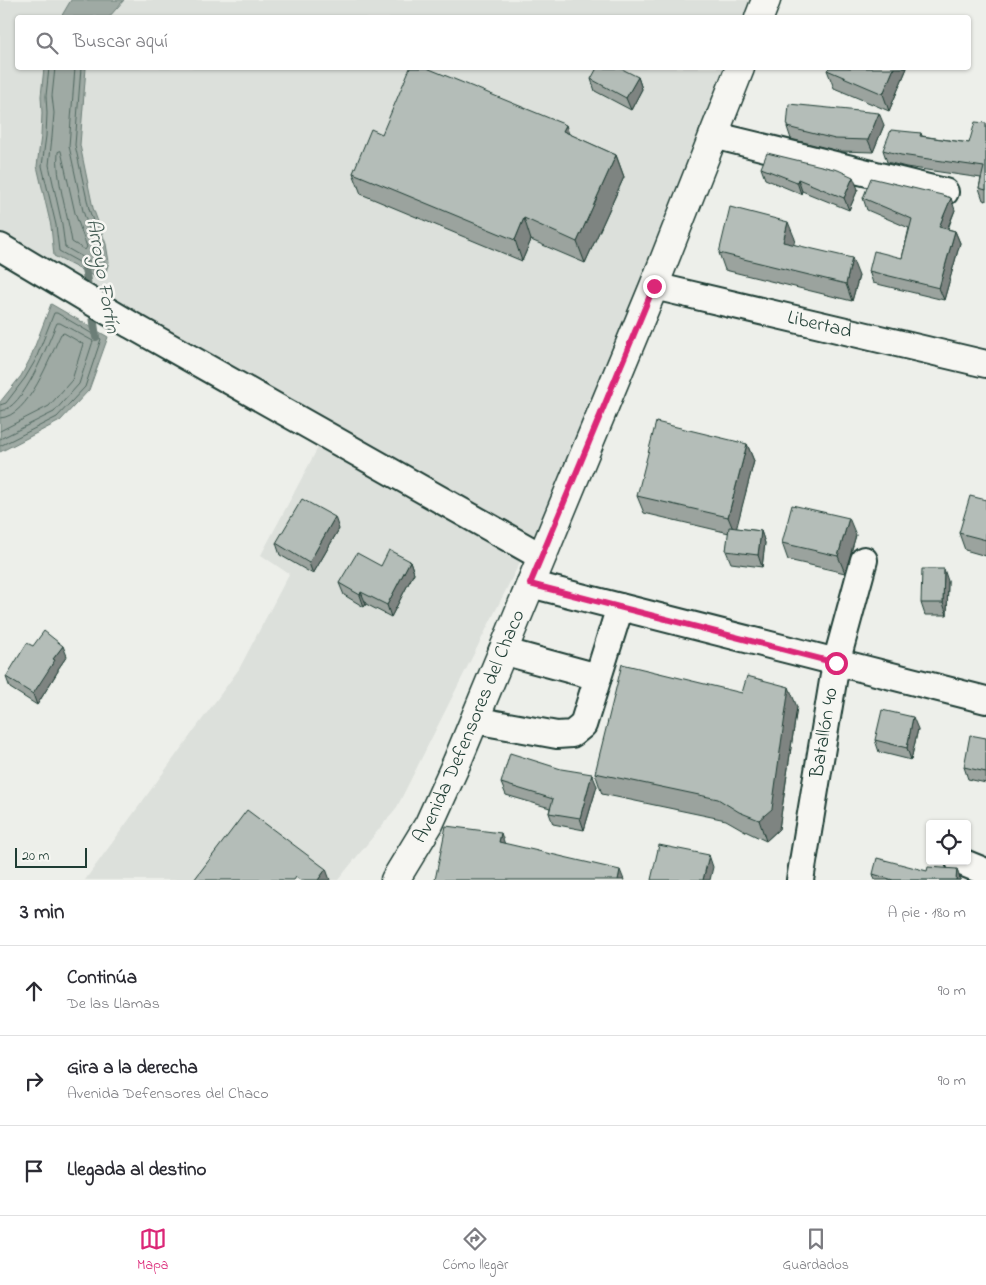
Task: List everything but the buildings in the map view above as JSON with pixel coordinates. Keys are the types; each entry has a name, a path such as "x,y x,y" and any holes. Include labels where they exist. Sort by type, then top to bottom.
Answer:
{"main road":[{"path":"760,15 766,0"},
{"name":"Avenida Defensores del Chaco","path":"395,880 429,824 474,720 654,286 739,70"}],"street":[{"path":"713,135 945,192"},
{"path":"0,247 131,325 542,557"},
{"name":"Libertad","path":"654,286 984,358"},
{"name":"Batallón 40","path":"800,880 836,663 864,560"},
{"path":"530,584 986,700"},
{"path":"474,720 557,735 572,734 583,726 620,607"},
{"path":"502,651 598,677"},
{"path":"969,865 986,872"}],"shaded area":[{"path":"0,0 759,0 753,15 15,15 15,70 731,70 541,556 181,338 0,236"},
{"path":"322,440 520,562 397,807 338,880 85,880 239,669 289,574 261,555"}],"water":[{"path":"71,0 124,0 111,15 62,15"},
{"path":"44,70 86,70 80,145 93,208 106,244 109,262 103,281 54,256 51,226 37,166 41,136 41,96"},
{"path":"51,304 108,337 89,390 60,421 0,452 0,402 21,376 30,359"}],"waterway":[{"name":"Arroyo Fortín","path":"84,262 89,293"},
{"name":"Arroyo Fortín","path":"92,309 96,337"}],"route":[{"path":"654,286 530,584 836,663"}]}
